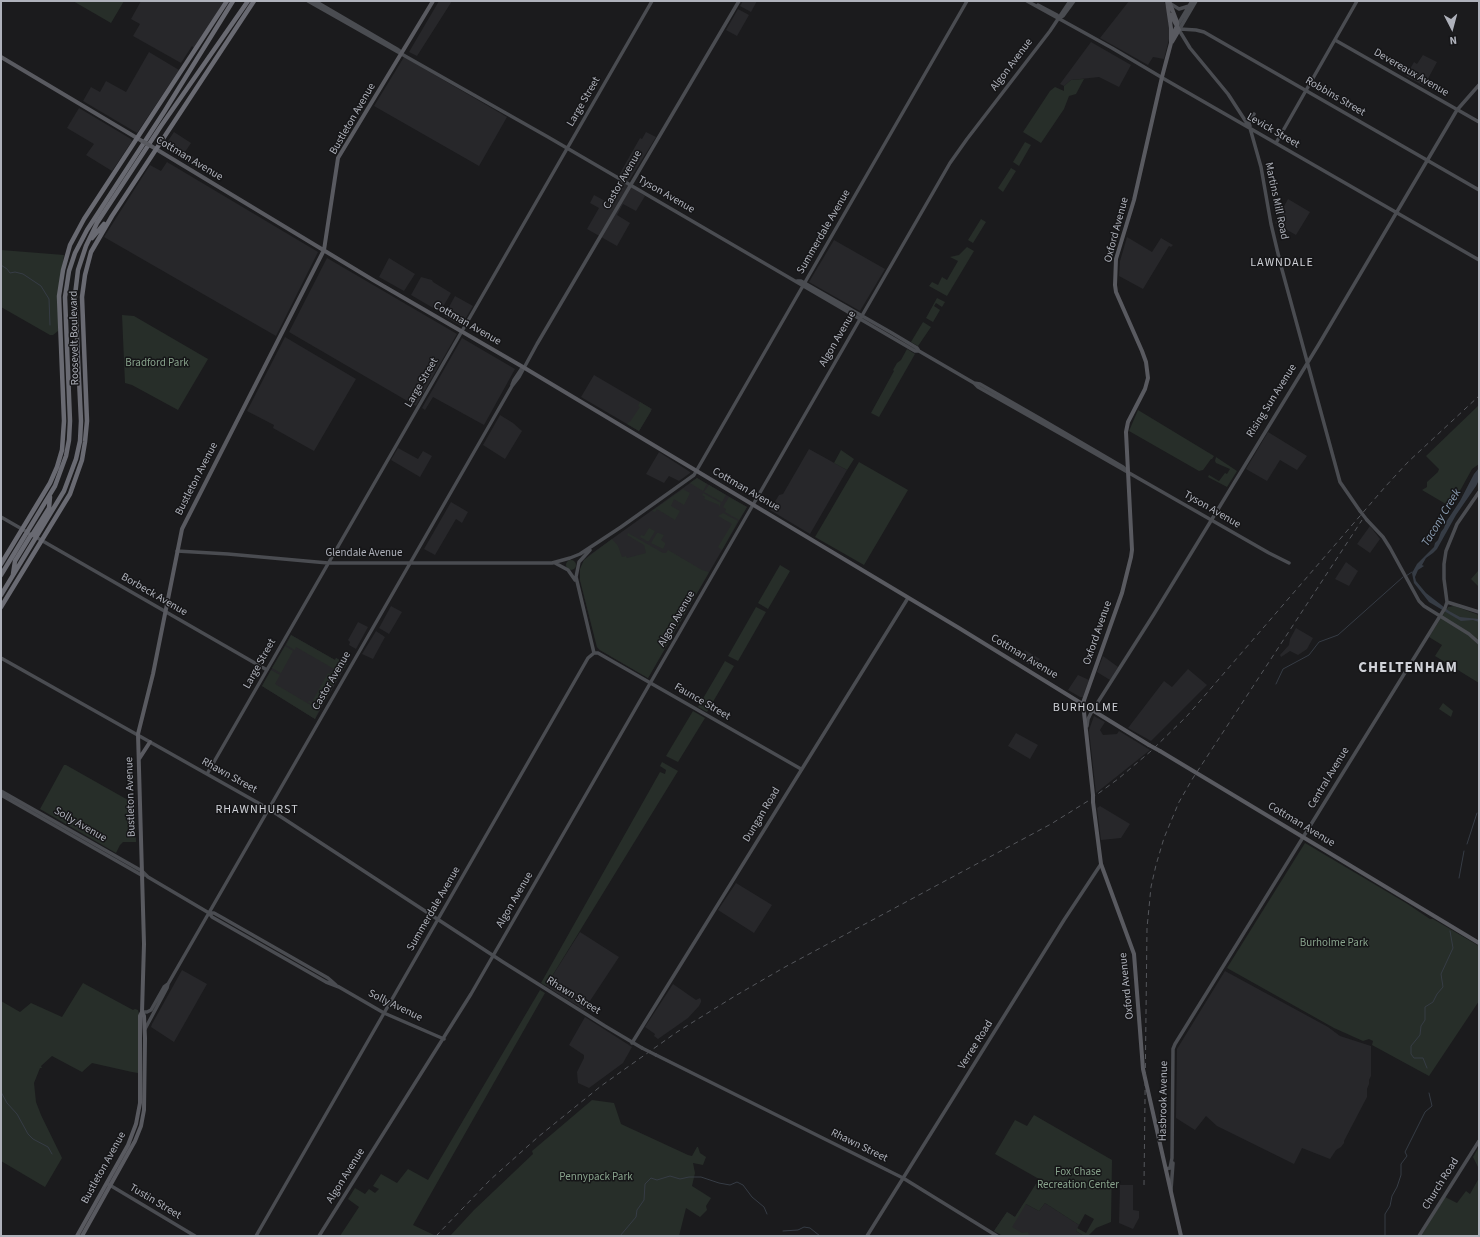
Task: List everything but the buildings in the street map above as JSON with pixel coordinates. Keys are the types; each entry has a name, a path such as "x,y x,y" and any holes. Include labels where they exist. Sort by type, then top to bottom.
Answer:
{"highway":[{"name":"Roosevelt Boulevard","path":"1,564 50,483 60,455 64,427 59,296 66,258 80,226 139,140 227,1"},
{"name":"Roosevelt Boulevard","path":"32,535 49,508 50,495 60,474 68,451 70,402 66,297 69,271 75,253 87,230 164,112 233,1"},
{"name":"Roosevelt Boulevard","path":"1,575 32,535 67,485 79,447 81,421 75,301 76,282 86,246 97,223 161,126 248,1"},
{"path":"236,29 248,1"},
{"name":"Roosevelt Boulevard","path":"1,606 70,494 82,460 87,428 82,303 83,280 94,247 112,216 254,1"},
{"path":"175,82 195,61"},
{"path":"86,246 112,216"},
{"path":"77,334 84,362"},
{"path":"63,380 70,402"},
{"path":"1,596 13,576 15,561 32,535"},
{"path":"5,589 20,575"}],"main road":[{"name":"Bustleton Avenue","path":"82,1236 135,1140 141,1126 145,1029 142,1012 144,944 138,734 153,674 177,551 184,526 324,250 338,158 434,1"},
{"path":"1168,1 1179,29"},
{"name":"Oxford Avenue","path":"1168,1 1172,35 1171,43 1134,200 1116,259 1116,292 1146,362 1148,378 1145,389 1126,426 1131,554 1122,593 1083,704 1092,795 1101,864 1133,950 1143,1069 1181,1236"},
{"name":"Martins Mill Road","path":"1168,8 1174,23 1179,29"},
{"name":"Oxford Avenue","path":"1172,35 1179,29"},
{"name":"Oxford Avenue","path":"1171,43 1179,29"},
{"name":"Cottman Avenue","path":"1,57 908,598 1479,944"},
{"path":"138,759 150,742"},
{"name":"Bustleton Avenue","path":"77,1236 128,1145 142,1106 140,1016 142,1012"}],"street":[{"name":"Tyson Avenue","path":"308,1 396,52 402,53"},
{"name":"Tyson Avenue","path":"315,1 630,185 891,334 915,351 919,351 974,383 978,387 1008,402 1068,437 1124,467 1127,471 1276,558 1289,563"},
{"name":"Large Street","path":"207,774 652,1"},
{"name":"Castor Avenue","path":"142,1012 150,1010 164,987 168,984 512,386 519,377 523,367 739,1"},
{"name":"Summerdale Avenue","path":"696,472 967,1"},
{"name":"Levick Street","path":"1027,1 1479,260"},
{"name":"Levick Street","path":"1032,1 1057,15 1059,18"},
{"name":"Algon Avenue","path":"319,1236 444,1039 493,956 950,163 971,133 1059,18 1070,1"},
{"name":"Algon Avenue","path":"1059,18 1063,16 1074,1"},
{"path":"1168,1 1175,8 1179,9 1190,5"},
{"path":"1179,29 1192,1"},
{"path":"1179,29 1196,1"},
{"path":"1276,143 1357,1"},
{"name":"Robbins Street","path":"1179,29 1204,32 1479,190"},
{"name":"Martins Mill Road","path":"1179,29 1190,48 1228,94 1250,128 1261,168 1270,224 1340,482 1367,520 1383,537 1408,578 1419,601 1424,606 1441,614 1479,643"},
{"name":"Devereaux Avenue","path":"1335,40 1479,122"},
{"name":"Rising Sun Avenue","path":"1085,729 1093,710 1307,362 1457,110 1479,85"},
{"path":"1250,128 1249,123 1254,114"},
{"name":"Glendale Avenue","path":"578,565 582,557 596,544 694,475 696,472"},
{"path":"1479,492 1457,524 1446,551 1444,564 1447,602 1479,612"},
{"name":"Borbeck Avenue","path":"1,517 267,670"},
{"name":"Glendale Avenue","path":"177,551 328,563 552,562 569,558 596,544"},
{"path":"577,584 574,577 567,570 565,563 569,558 576,560 578,565 576,574 577,584 594,653"},
{"name":"Glendale Avenue","path":"552,562 559,564 567,570"},
{"path":"567,570 574,570 578,565"},
{"name":"Dungan Road","path":"632,1043 908,598"},
{"name":"Central Avenue","path":"1174,1044 1445,608 1447,602"},
{"name":"Summerdale Avenue","path":"256,1236 588,658 594,653"},
{"name":"Faunce Street","path":"594,653 598,653 650,682 801,769"},
{"name":"Rhawn Street","path":"1,658 151,740 269,809 493,956 632,1043 903,1178 996,1236"},
{"name":"Rhawn Street","path":"138,734 156,744"},
{"name":"Solly Avenue","path":"1,791 142,874"},
{"name":"Solly Avenue","path":"1,795 148,877 209,913 214,913 321,974 339,987 384,1013 444,1039"},
{"name":"Verree Road","path":"867,1236 1064,920 1101,864"},
{"name":"Castor Avenue","path":"145,1029 168,988 168,984"},
{"name":"Hasbrook Avenue","path":"1171,1192 1173,1165 1174,1044"},
{"name":"Church Road","path":"1419,1236 1479,1141"},
{"name":"Hasbrook Avenue","path":"1166,1169 1170,1167 1172,1158"},
{"name":"Tustin Street","path":"106,1183 195,1236"}],"shaded area":[{"path":"141,1 226,1 194,48 192,46 181,63 133,36 140,24 131,19"},
{"path":"439,1 452,1 417,56 409,52"},
{"path":"743,1 757,1 751,12 740,6"},
{"path":"1129,1 1164,1 1168,13 1170,35 1164,59 1153,57 1148,65 1100,38"},
{"path":"738,9 749,15 737,36 726,30"},
{"path":"1091,42 1131,65 1119,87 1099,77 1071,80 1064,86 1060,84"},
{"path":"149,52 179,70 137,133 83,101 91,87 100,92 106,81 126,92"},
{"path":"1423,55 1437,62 1424,86 1406,76 1414,62 1417,64"},
{"path":"404,57 507,117 479,166 374,106"},
{"path":"79,108 131,139 132,141 112,171 86,155 94,144 67,128"},
{"path":"174,132 191,143 185,152 194,157 190,164 164,147"},
{"path":"646,132 656,137 627,184 645,196 636,211 623,204 617,215 630,223 617,246 587,229 599,208 590,203 594,195 607,202 622,177 619,175 640,138 642,139"},
{"path":"167,162 318,252 276,336 104,237 150,165 161,171"},
{"path":"1288,199 1310,212 1296,235 1275,223"},
{"path":"1127,237 1152,252 1161,238 1173,245 1171,247 1169,246 1143,289 1119,276 1120,261"},
{"path":"834,240 885,269 860,311 809,282"},
{"path":"327,258 457,334 416,406 289,332"},
{"path":"389,258 415,274 404,291 379,277"},
{"path":"421,277 432,280 451,293 440,312 411,295"},
{"path":"455,296 473,306 461,326 444,316"},
{"path":"285,337 356,379 314,451 273,428 274,425 247,411"},
{"path":"462,338 515,369 484,425 433,397 425,410 422,408"},
{"path":"594,375 652,409 639,431 581,397"},
{"path":"500,415 522,431 505,459 483,445"},
{"path":"1268,432 1307,456 1297,470 1280,460 1267,481 1246,469"},
{"path":"398,448 418,459 423,451 432,456 420,477 391,460"},
{"path":"809,449 847,470 810,534 770,510 779,495 783,494"},
{"path":"659,452 690,473 679,481 669,476 664,483 646,474"},
{"path":"1479,468 1479,480 1476,486 1456,515 1437,549 1426,558 1422,565 1424,566 1418,570 1415,577 1416,581 1426,593 1449,611 1460,617 1479,619 1479,622 1473,620 1461,621 1429,602 1414,583 1412,573 1417,564 1434,547 1446,522"},
{"path":"697,478 747,507 648,678 597,647 580,580 581,567 584,560 591,554"},
{"path":"451,502 468,512 462,523 456,519 435,555 424,549"},
{"path":"1370,526 1380,539 1370,553 1357,544"},
{"path":"1346,562 1358,571 1349,586 1335,579"},
{"path":"391,606 402,612 389,634 379,628"},
{"path":"358,622 368,627 356,649 349,645 350,642 348,640"},
{"path":"1296,628 1313,638 1307,649 1298,655 1290,651 1281,657 1280,655 1289,645 1290,639"},
{"path":"376,631 385,637 373,659 362,654"},
{"path":"291,635 335,660 336,658 347,664 315,719 262,686"},
{"path":"1025,650 1040,659 1035,668 1019,659"},
{"path":"1103,656 1118,667 1110,680 1097,672"},
{"path":"1188,669 1207,685 1151,741 1128,728 1164,681 1172,687"},
{"path":"1078,675 1089,680 1083,697 1080,697 1068,690"},
{"path":"1094,716 1105,722 1100,730 1103,735 1117,734 1119,731 1150,750 1096,793 1089,730"},
{"path":"1016,733 1038,745 1030,759 1008,746"},
{"path":"1100,806 1130,824 1121,838 1101,840 1097,808"},
{"path":"736,883 772,905 754,933 718,910"},
{"path":"580,932 619,957 584,1010 546,986"},
{"path":"182,970 207,984 174,1042 151,1027"},
{"path":"1225,971 1328,1027 1340,1036 1371,1046 1371,1076 1367,1089 1367,1097 1344,1143 1336,1150 1330,1159 1302,1148 1294,1164 1217,1126 1206,1116 1195,1130 1176,1118 1177,1049"},
{"path":"673,984 696,1000 700,998 701,1002 688,1018 658,1039 654,1036 655,1034 645,1027"},
{"path":"585,1017 632,1047 623,1063 589,1088 578,1083 577,1072 584,1055 569,1045"},
{"path":"1120,1185 1133,1185 1133,1210 1139,1211 1139,1218 1133,1229 1119,1223"},
{"path":"1024,1203 1039,1211 1045,1203 1079,1225 1076,1231 1084,1236 1003,1236 994,1231 1007,1212 1015,1217"}],"green space":[{"path":"73,1 124,1 111,23"},
{"path":"1084,79 1076,94 1069,96 1064,109 1041,143 1023,132 1050,91 1055,87 1064,91 1064,86 1071,80"},
{"path":"1025,142 1031,145 1019,166 1013,162"},
{"path":"1011,168 1016,171 1003,192 998,188"},
{"path":"981,219 986,222 973,243 968,240"},
{"path":"967,247 974,251 947,296 929,286 932,282 938,285 942,277 947,280 958,261 950,257 959,255"},
{"path":"1,250 64,255 58,296 58,331 53,335 50,335 1,307"},
{"path":"937,298 945,302 942,307 936,303 934,306 940,310 933,322 926,318"},
{"name":"Bradford Park","path":"122,315 134,316 208,359 178,410 132,385 125,383"},
{"path":"923,322 931,327 918,346 911,342"},
{"path":"907,349 915,354 879,417 871,413 894,371 893,370"},
{"path":"640,402 650,408 651,411 639,431 627,424 640,407 638,406"},
{"path":"1479,405 1479,464 1472,469 1451,507 1422,490 1427,487 1427,482 1438,472 1439,469 1426,456"},
{"path":"1138,410 1214,456 1203,470 1199,471 1129,431"},
{"path":"841,450 854,459 847,470 834,463"},
{"path":"1216,457 1237,471 1227,487 1208,477 1209,475 1219,481 1230,469 1216,463"},
{"path":"859,462 908,490 864,565 815,537"},
{"path":"697,478 707,484 703,491 690,483"},
{"path":"709,485 726,495 722,502 704,492"},
{"path":"683,489 690,493 684,505 674,499 671,506 680,511 675,520 657,509 655,512 652,511"},
{"path":"703,493 721,503 719,508 719,505 704,499 705,497 702,495"},
{"path":"729,497 747,507 739,520 725,512 726,509 723,507"},
{"path":"723,513 738,521 722,550 718,547 732,524 718,516"},
{"path":"649,528 655,531 649,541 647,541 640,537 641,535 644,536"},
{"path":"628,533 663,553 666,553 668,550 702,570 709,572 648,678 597,647 580,580 580,569 584,560 612,539 618,546 622,557 626,556 627,558 646,553 644,545 627,535"},
{"path":"657,533 664,535 661,540 665,543 663,549 651,543"},
{"path":"569,560 573,560 576,565 573,570 569,570 566,567 566,563"},
{"path":"780,565 790,571 768,609 758,603"},
{"path":"1478,571 1479,572 1479,587 1471,579"},
{"path":"1454,606 1479,615 1479,683 1435,656 1442,645 1429,637 1448,607"},
{"path":"756,607 766,612 738,661 728,656"},
{"path":"291,635 335,660 336,658 347,664 341,673 296,647 295,650 286,645"},
{"path":"285,646 293,651 281,673 272,668"},
{"path":"725,661 734,666 707,712 698,707"},
{"path":"271,670 280,675 275,684 319,710 315,719 262,686"},
{"path":"333,670 340,674 320,709 308,702 313,703 313,700 328,673 330,674"},
{"path":"1443,703 1453,711 1451,717 1439,709"},
{"path":"693,711 705,718 678,762 666,756"},
{"path":"662,762 678,771 546,986 541,983 660,772 665,774 666,770 660,766"},
{"path":"64,765 135,804 136,842 123,842 116,853 40,809"},
{"name":"Burholme Park","path":"1305,843 1406,903 1430,919 1433,919 1479,946 1479,1001 1429,1076 1372,1045 1373,1041 1369,1039 1363,1041 1334,1028 1227,968"},
{"path":"83,983 133,1010 138,1010 141,1021 138,1049 138,1073 92,1063 82,1072 52,1056 41,1066 42,1068 40,1068 34,1083 36,1102 62,1158 45,1187 1,1161 1,1001 20,1012 31,1003 62,1017"},
{"path":"540,990 545,993 413,1225 436,1236 340,1236 359,1207 348,1199 355,1188 365,1194 369,1189 375,1193 379,1189 373,1186 381,1174 397,1183 408,1169 428,1180"},
{"name":"Pennypack Park","path":"592,1100 614,1103 621,1124 688,1155 692,1156 698,1147 700,1153 706,1157 703,1165 693,1163 695,1173 692,1186 711,1198 706,1206 707,1210 700,1217 686,1208 679,1236 450,1236 474,1210 533,1154 532,1151"},
{"name":"Fox Chase Recreation Center","path":"1034,1115 1112,1160 1111,1222 1096,1228 1088,1236 1084,1236 1076,1231 1077,1228 1086,1233 1094,1219 1085,1214 1079,1225 1045,1203 1039,1211 1026,1204 1012,1227 1022,1233 1028,1232 1029,1235 1003,1236 994,1231 1007,1212 1015,1217 1039,1179 995,1154 1015,1120 1027,1126"},
{"path":"1479,1147 1479,1169 1473,1157"},
{"path":"1479,1178 1479,1236 1421,1236 1445,1197 1457,1203 1466,1191 1470,1194"}],"waterway":[{"path":"1,265 10,273 15,272 23,274 41,286 49,299 50,325"},
{"path":"1406,576 1412,572"},
{"path":"1276,684 1283,669 1309,655 1319,642 1338,635 1403,577"},
{"path":"1467,844 1477,813"},
{"path":"1459,878 1464,851"},
{"path":"1427,1068 1423,1058 1414,1058 1411,1054 1411,1046 1420,1035 1421,1026 1425,1020 1425,1007 1433,1002 1443,987 1441,974 1453,948 1450,931"},
{"path":"1,1092 7,1103 17,1114 28,1134 33,1139 48,1147 52,1154"},
{"path":"1385,1236 1385,1214 1390,1206 1392,1196 1401,1175 1401,1164 1407,1156 1405,1152 1425,1112 1432,1106 1429,1093"},
{"path":"620,1236 636,1217 637,1210 644,1200 645,1184 651,1178 657,1180 670,1176 680,1179 701,1177 730,1185 737,1182 743,1185 752,1197 764,1207 767,1214"},
{"path":"783,1231 798,1230 804,1227 810,1228 820,1236"}],"railway":[{"path":"436,1236 490,1180 538,1137 601,1086 677,1032 785,967 1051,824 1088,801 1118,779 1151,751 1187,716 1385,487 1408,462 1479,396"},
{"path":"1144,1185 1147,928 1151,887 1164,838 1179,802 1193,778 1362,520"}],"district":[{"name":"LAWNDALE","path":"1282,263"},
{"name":"CHELTENHAM","path":"1408,669"},
{"name":"BURHOLME","path":"1086,708"},
{"name":"RHAWNHURST","path":"257,810"}],"water label":[{"name":"Tacony Creek","path":"1442,518"}]}
